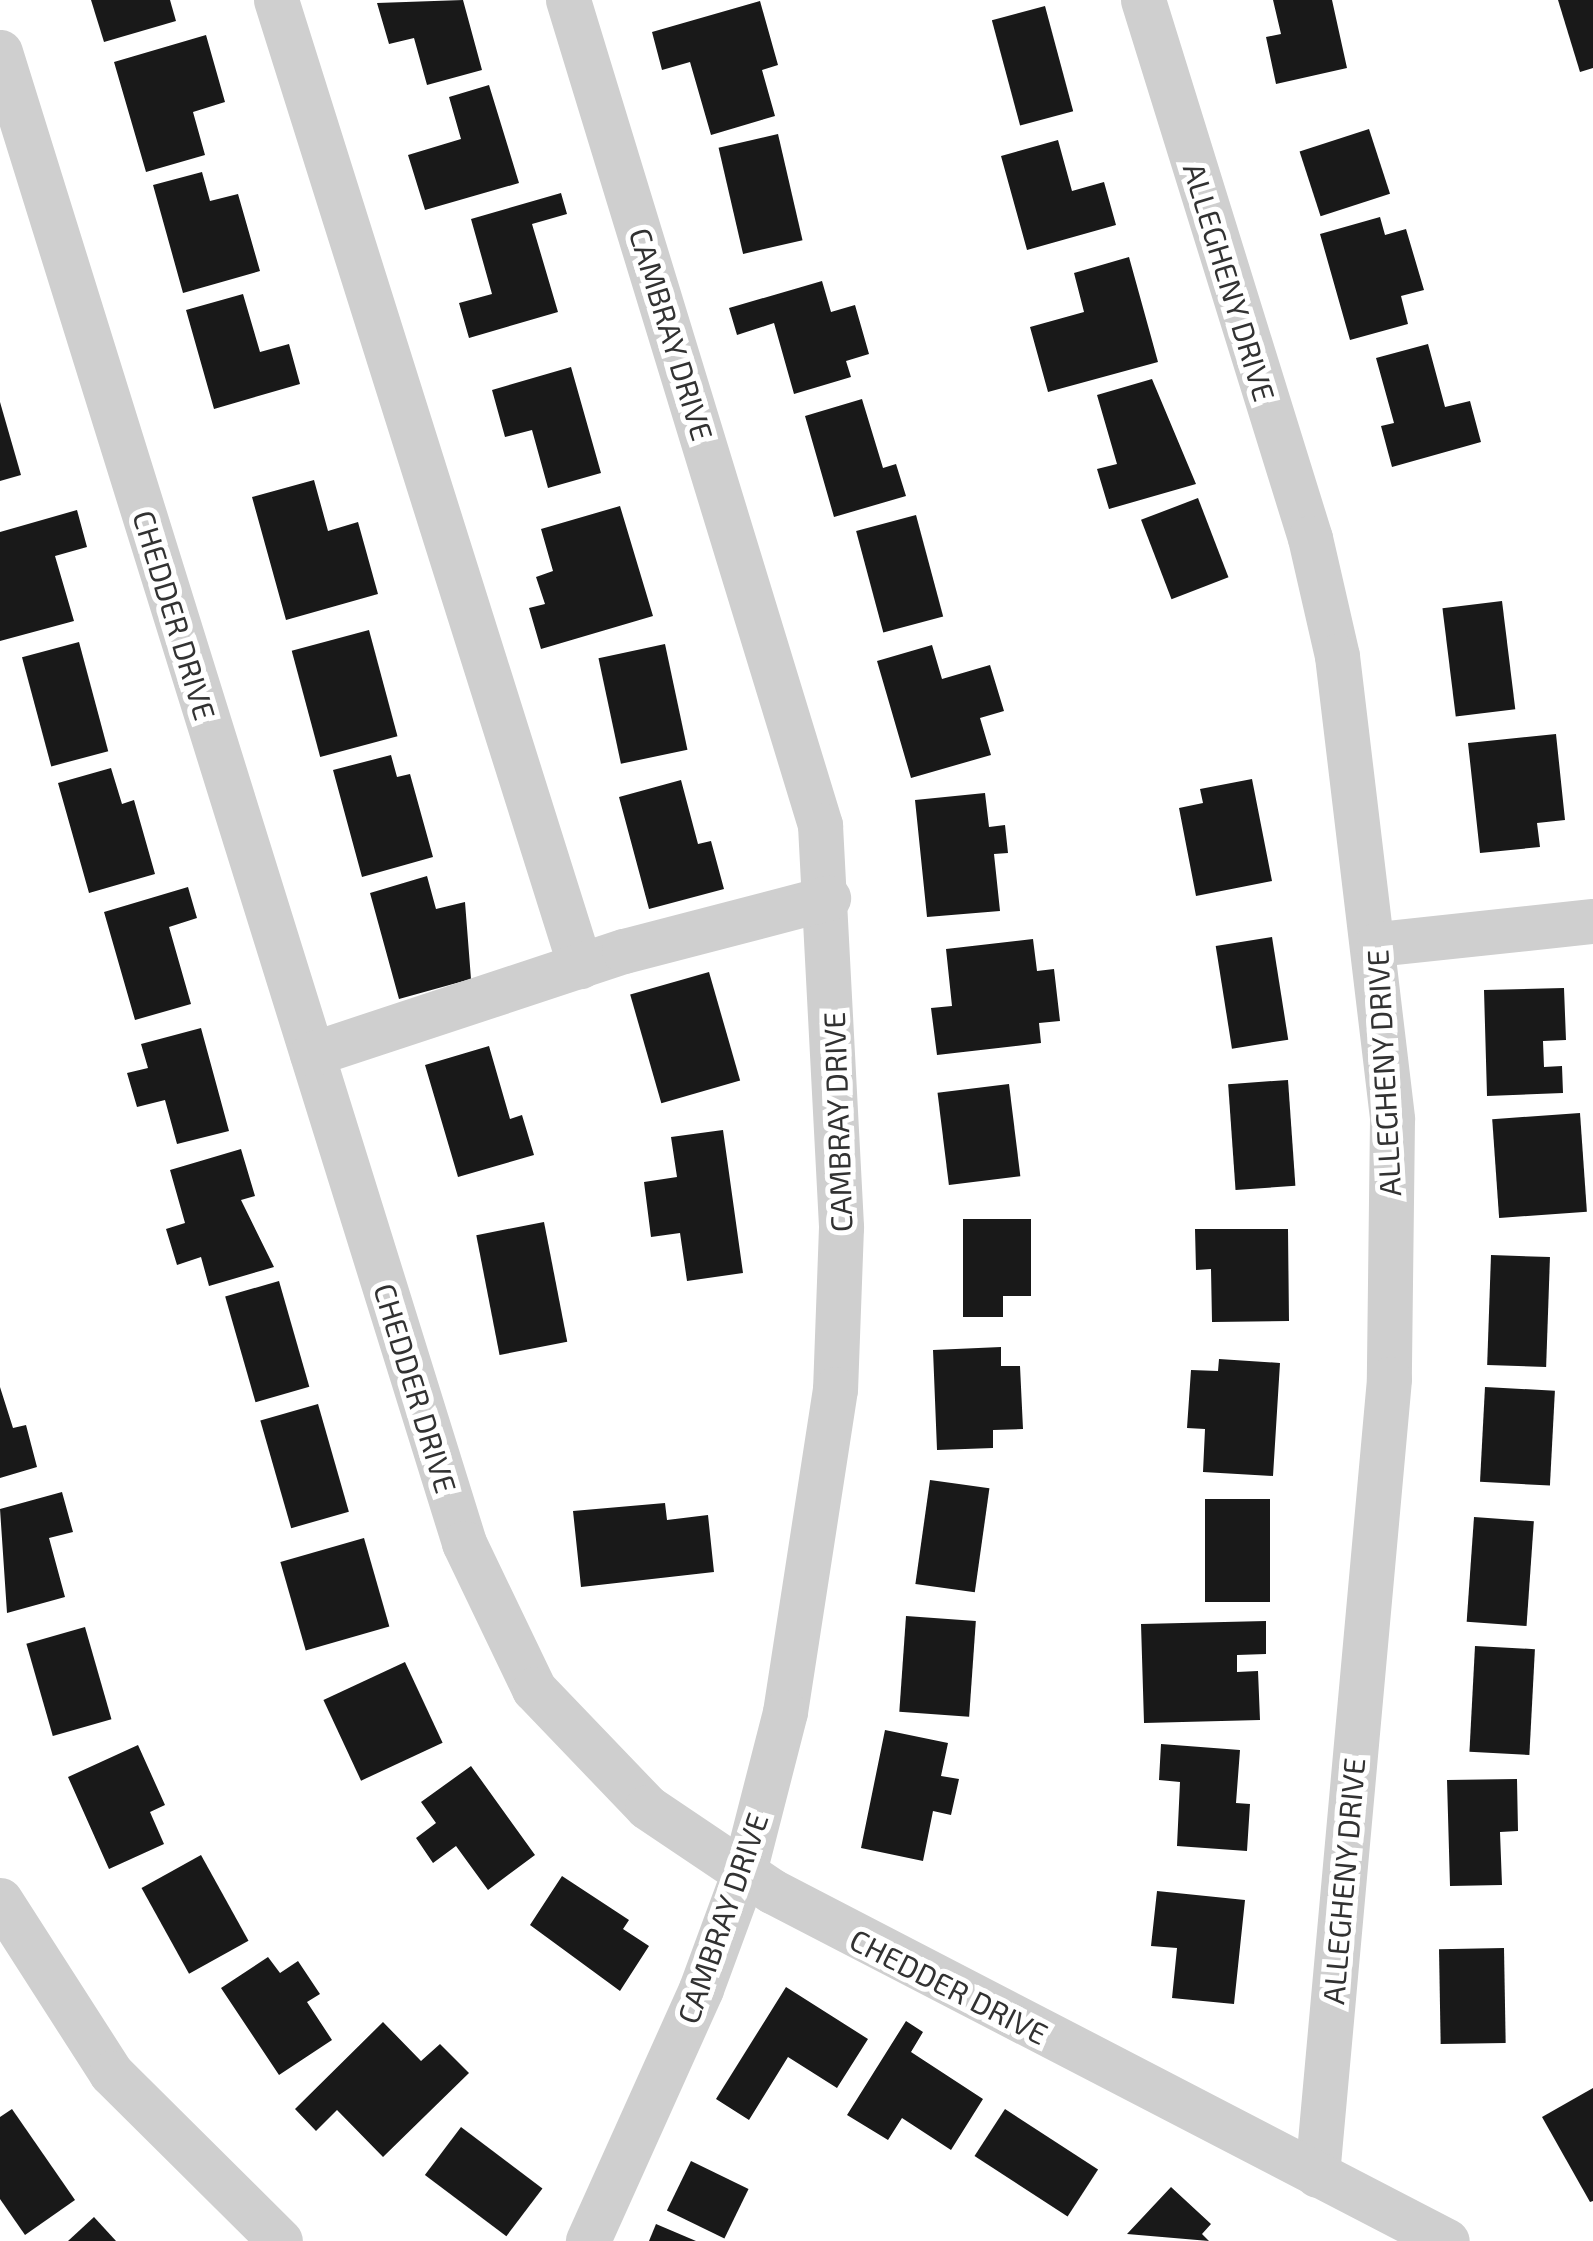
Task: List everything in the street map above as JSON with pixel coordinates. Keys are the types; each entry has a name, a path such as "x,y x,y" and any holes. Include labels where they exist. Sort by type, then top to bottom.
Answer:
{"street":[{"path":"276,0 580,966"},
{"name":"CAMBRAY DRIVE","path":"568,0 798,739 828,898 842,1227 835,1389 786,1712 744,1872 588,2241"},
{"name":"ALLEGHENY DRIVE","path":"1143,0 1310,538 1377,944 1392,1119 1389,1379 1316,2174"},
{"name":"CHEDDER DRIVE","path":"0,52 464,1544 505,1642 606,1772 744,1872 1447,2241"},
{"path":"312,1054 580,966 828,898"},
{"path":"1377,944 1593,922"},
{"path":"0,1900 111,2073 280,2241"}],"building":[{"path":"91,0 170,0 176,21 104,42"},
{"path":"463,0 482,70 427,85 414,38 389,44 377,3"},
{"path":"1273,0 1332,0 1347,68 1276,84 1266,37 1281,34"},
{"path":"1558,0 1593,0 1593,68 1580,72"},
{"path":"760,1 778,65 762,70 775,116 711,135 690,62 662,70 652,32"},
{"path":"1045,6 1073,111 1020,126 992,20"},
{"path":"206,35 225,102 193,112 205,155 146,172 114,62"},
{"path":"489,85 519,183 425,210 408,155 461,139 449,97"},
{"path":"1369,129 1390,194 1321,216 1300,152"},
{"path":"778,134 803,240 743,254 719,148"},
{"path":"1058,140 1072,191 1104,182 1116,225 1027,250 1001,156"},
{"path":"202,172 210,201 238,194 260,271 183,293 153,185"},
{"path":"561,193 567,214 532,224 558,312 469,338 459,303 492,294 471,219"},
{"path":"1380,217 1385,235 1406,229 1424,290 1401,296 1408,324 1350,340 1320,234"},
{"path":"1129,257 1158,362 1048,392 1030,327 1084,312 1074,273"},
{"path":"822,281 831,312 855,305 869,354 846,361 851,377 794,394 774,323 737,335 729,308"},
{"path":"243,294 260,352 289,344 300,384 214,409 186,310"},
{"path":"1428,344 1445,407 1470,401 1481,442 1392,467 1381,426 1394,423 1376,358"},
{"path":"571,367 601,473 548,488 532,430 505,437 492,390"},
{"path":"1152,379 1196,484 1109,509 1097,469 1117,464 1097,395"},
{"path":"862,399 883,468 896,464 906,496 834,517 805,416"},
{"path":"0,402 21,475 0,481"},
{"path":"314,480 328,531 358,522 378,594 286,620 252,497"},
{"path":"1198,498 1228,577 1172,599 1141,520"},
{"path":"620,506 653,616 541,649 529,608 545,604 536,577 553,571 541,529"},
{"path":"77,510 87,547 55,556 74,621 0,641 0,532"},
{"path":"916,515 943,616 883,632 856,531"},
{"path":"1502,601 1515,709 1456,716 1442,608"},
{"path":"369,630 397,736 320,757 292,651"},
{"path":"79,642 108,751 51,766 22,657"},
{"path":"665,644 687,750 621,764 598,658"},
{"path":"932,645 942,679 990,665 1004,711 980,718 991,755 911,778 877,661"},
{"path":"1556,734 1565,820 1537,823 1540,847 1480,853 1468,743"},
{"path":"391,755 397,777 410,774 433,857 362,877 333,770"},
{"path":"111,768 122,804 134,800 155,874 89,893 58,783"},
{"path":"1252,779 1272,881 1196,896 1179,808 1203,803 1200,789"},
{"path":"681,780 698,844 711,841 724,889 649,909 619,797"},
{"path":"985,793 989,827 1005,825 1008,853 994,854 1000,911 927,917 915,800"},
{"path":"427,876 436,909 465,902 471,979 399,999 370,893"},
{"path":"188,887 197,918 169,927 191,1004 135,1020 104,912"},
{"path":"1272,937 1288,1040 1232,1049 1216,946"},
{"path":"1033,939 1037,971 1054,969 1060,1021 1039,1023 1041,1043 937,1055 931,1008 952,1006 946,949"},
{"path":"709,972 740,1081 661,1103 630,995"},
{"path":"1564,988 1566,1040 1543,1041 1544,1067 1562,1066 1563,1093 1487,1096 1484,990"},
{"path":"201,1028 229,1131 177,1144 165,1100 137,1107 127,1073 148,1068 141,1044"},
{"path":"489,1046 510,1119 522,1115 534,1155 458,1177 425,1065"},
{"path":"1288,1080 1295,1186 1236,1190 1228,1084"},
{"path":"1009,1084 1020,1176 949,1185 938,1093"},
{"path":"1580,1113 1587,1212 1499,1218 1492,1119"},
{"path":"723,1130 743,1273 687,1281 680,1233 651,1237 644,1182 677,1177 671,1137"},
{"path":"241,1149 255,1196 241,1200 274,1267 209,1286 201,1257 177,1265 166,1229 185,1223 170,1170"},
{"path":"963,1219 1031,1219 1031,1296 1003,1296 1003,1317 963,1317"},
{"path":"544,1222 567,1342 500,1355 476,1235"},
{"path":"1195,1229 1288,1229 1289,1321 1212,1322 1211,1269 1196,1270"},
{"path":"1491,1255 1550,1257 1546,1367 1487,1365"},
{"path":"279,1281 309,1387 255,1402 225,1296"},
{"path":"1001,1347 1001,1366 1020,1366 1023,1429 993,1430 993,1448 937,1450 933,1350"},
{"path":"1219,1359 1280,1363 1273,1476 1203,1472 1205,1429 1187,1428 1191,1370 1218,1371"},
{"path":"0,1387 13,1428 26,1425 37,1467 0,1478"},
{"path":"1485,1387 1555,1391 1550,1486 1480,1482"},
{"path":"318,1404 349,1512 291,1528 260,1421"},
{"path":"930,1480 989,1488 975,1592 915,1584"},
{"path":"62,1492 73,1532 49,1538 65,1597 7,1613 0,1509"},
{"path":"1205,1499 1270,1499 1270,1602 1205,1602"},
{"path":"665,1503 667,1520 708,1515 714,1572 581,1587 573,1511"},
{"path":"1474,1517 1534,1521 1527,1626 1467,1622"},
{"path":"364,1538 389,1626 306,1650 280,1562"},
{"path":"906,1616 976,1621 969,1717 899,1712"},
{"path":"1266,1621 1266,1654 1237,1655 1237,1672 1258,1671 1260,1720 1144,1723 1141,1624"},
{"path":"85,1627 111,1719 53,1736 26,1644"},
{"path":"1475,1646 1535,1649 1529,1755 1469,1752"},
{"path":"405,1662 443,1743 361,1781 323,1700"},
{"path":"885,1730 948,1743 941,1776 959,1779 951,1815 933,1811 923,1861 861,1848"},
{"path":"1161,1744 1240,1750 1236,1803 1250,1804 1247,1851 1177,1846 1180,1782 1159,1780"},
{"path":"138,1745 165,1805 150,1812 164,1844 109,1869 68,1777"},
{"path":"471,1766 535,1855 488,1890 456,1846 433,1863 416,1838 436,1823 421,1802"},
{"path":"1517,1779 1518,1831 1500,1832 1502,1885 1450,1886 1447,1780"},
{"path":"201,1855 249,1941 189,1974 142,1888"},
{"path":"562,1876 629,1920 623,1929 649,1946 620,1991 530,1925"},
{"path":"1157,1891 1245,1900 1234,2004 1172,1998 1177,1948 1151,1946"},
{"path":"1504,1948 1506,2043 1441,2044 1439,1949"},
{"path":"268,1957 280,1973 298,1961 320,1994 307,2002 332,2040 279,2075 221,1988"},
{"path":"786,1987 868,2039 837,2088 788,2057 749,2120 716,2099"},
{"path":"906,2021 923,2032 911,2052 983,2099 951,2150 902,2118 888,2140 847,2115"},
{"path":"383,2022 421,2061 440,2044 469,2073 383,2157 337,2110 316,2131 295,2109"},
{"path":"1593,2088 1593,2201 1590,2202 1542,2117"},
{"path":"12,2109 75,2200 25,2235 0,2199 0,2117"},
{"path":"1005,2109 1098,2169 1068,2216 975,2156"},
{"path":"461,2127 542,2188 506,2236 425,2175"},
{"path":"691,2161 749,2189 724,2238 667,2210"},
{"path":"1171,2187 1211,2224 1202,2234 1209,2241 1127,2234"},
{"path":"94,2217 116,2241 68,2241"},
{"path":"656,2224 696,2241 649,2241"}]}
